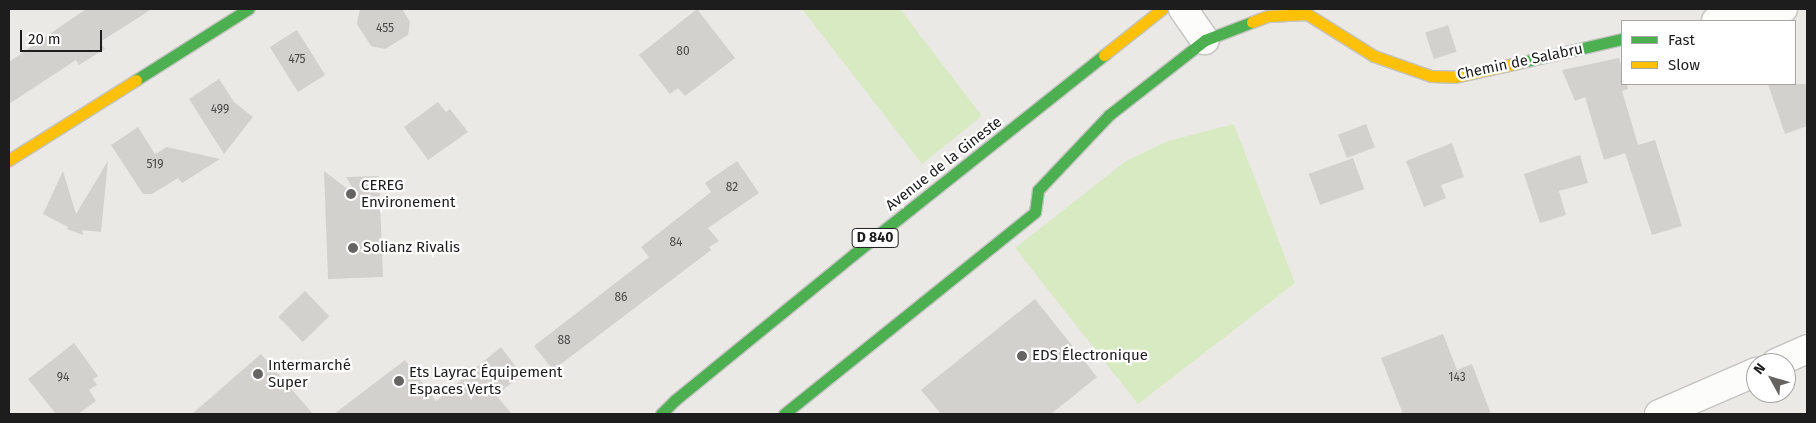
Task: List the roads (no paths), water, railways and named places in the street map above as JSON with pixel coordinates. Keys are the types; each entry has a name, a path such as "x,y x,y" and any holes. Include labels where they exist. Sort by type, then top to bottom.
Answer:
{"street":[{"path":"9,160 248,9"},
{"name":"Avenue de la Gineste","path":"661,414 675,400 1162,9"},
{"path":"1183,9 1205,40"},
{"path":"1722,20 1783,9"},
{"name":"Chemin de Salabru","path":"784,414 1035,212 1038,190 1109,115 1205,40 1268,16 1307,14 1374,56 1431,76 1455,77 1621,39"},
{"path":"1659,414 1746,376"},
{"name":"Avenue de la Gineste","path":"650,414 675,400"}],"place":[{"name":"CEREG Environement","path":"351,194"},
{"name":"Solianz Rivalis","path":"353,248"},
{"name":"EDS Électronique","path":"1022,356"},
{"name":"Intermarché Super","path":"258,374"},
{"name":"Ets Layrac Équipement Espaces Verts","path":"399,381"}]}
